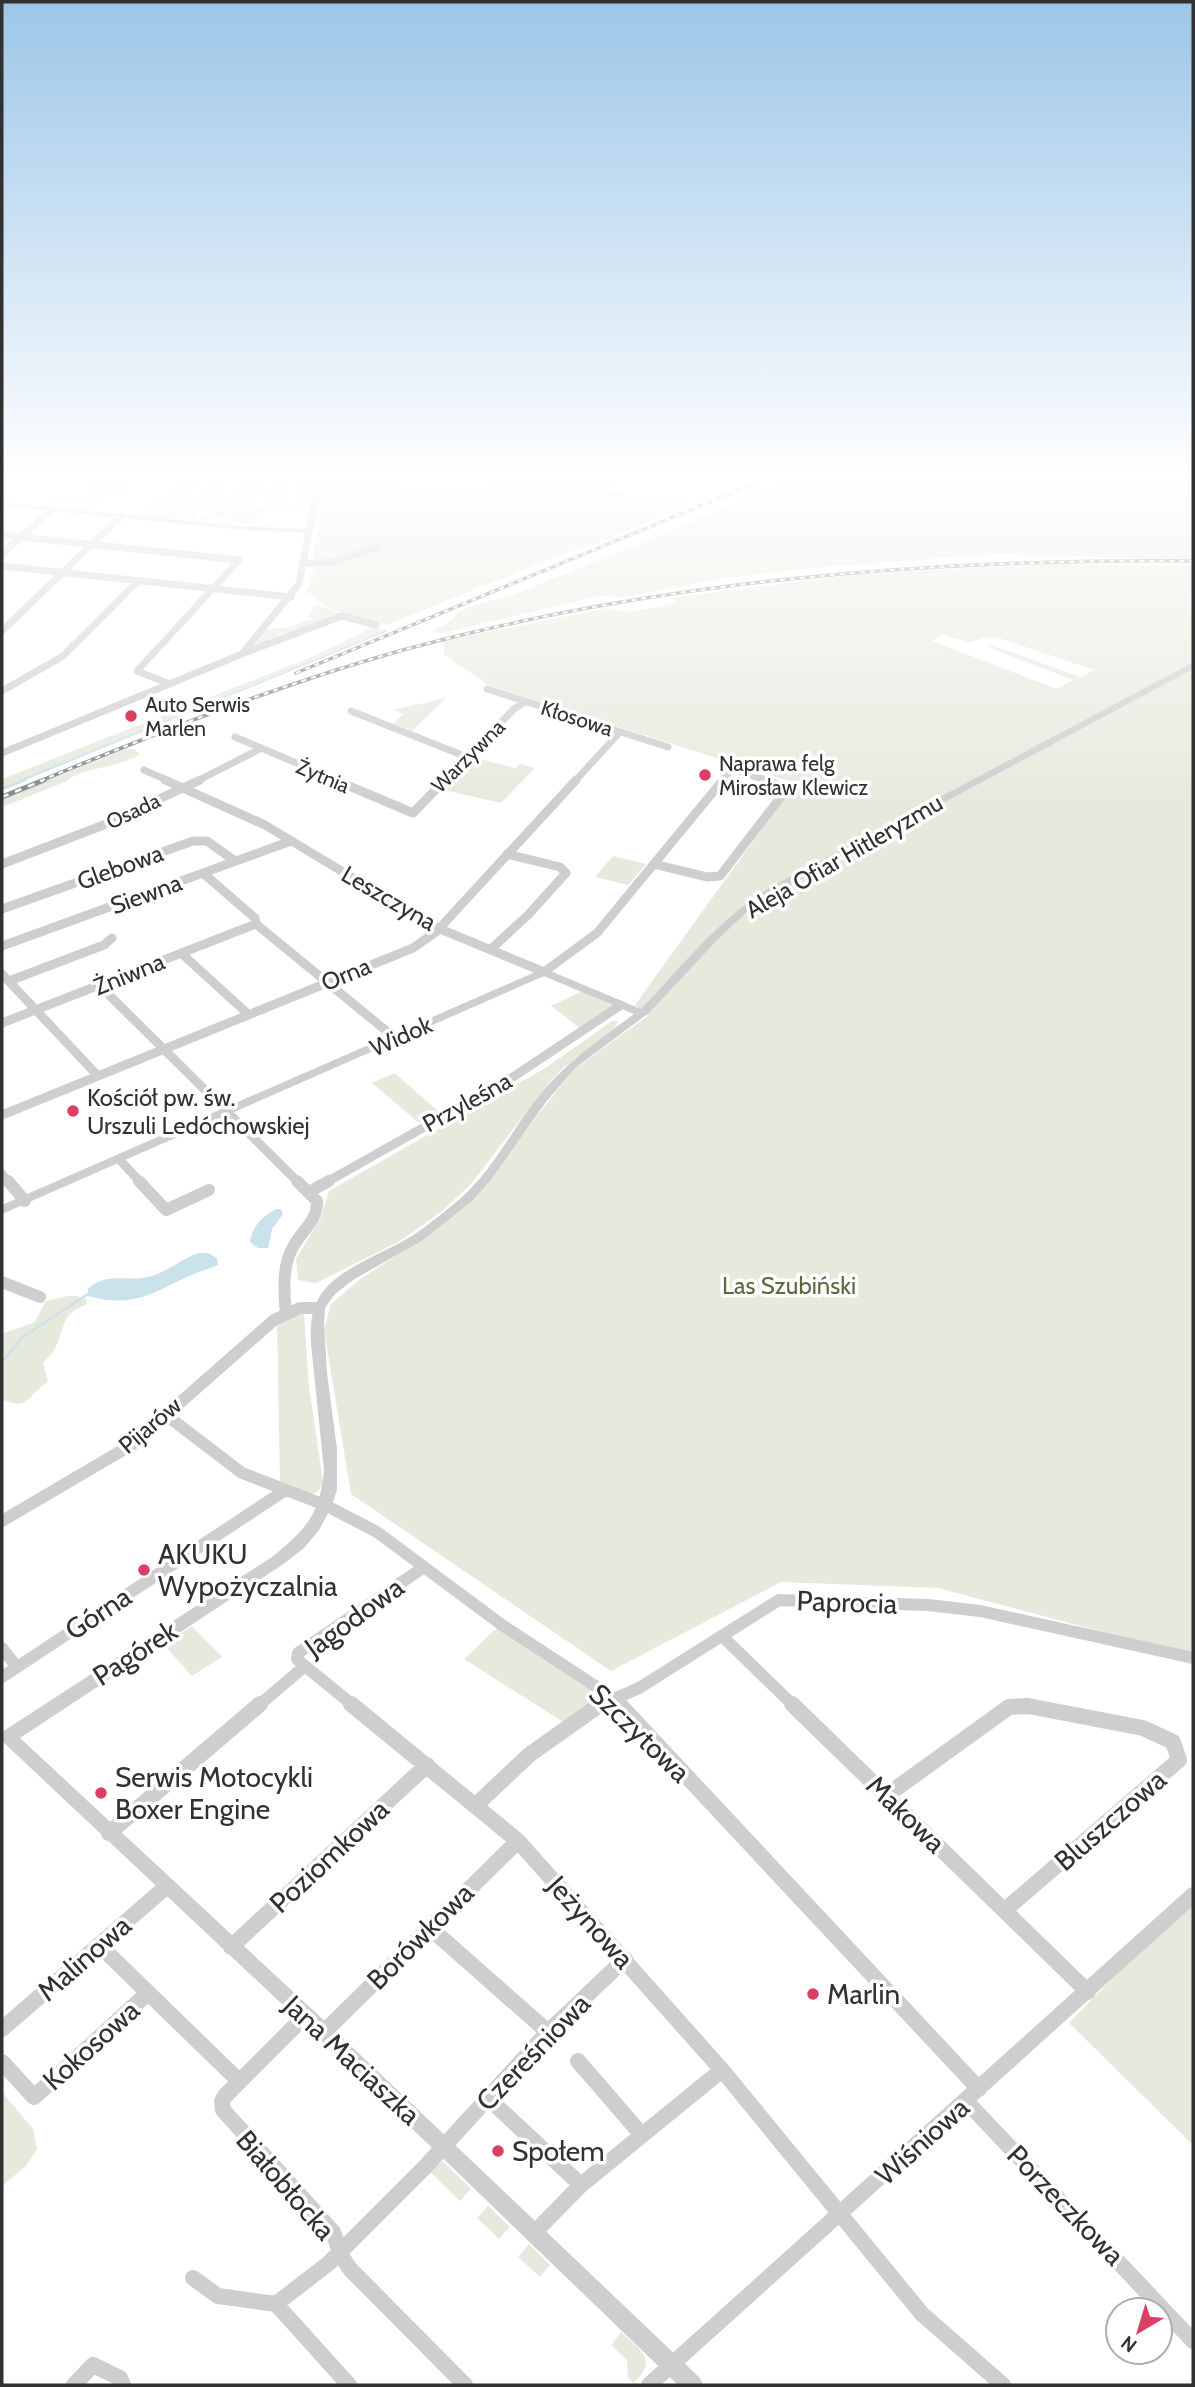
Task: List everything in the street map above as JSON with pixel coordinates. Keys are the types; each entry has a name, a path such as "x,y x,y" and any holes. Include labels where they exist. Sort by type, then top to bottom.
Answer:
{"street":[{"path":"2,631 50,584"},
{"path":"2,691 61,658 134,584"},
{"path":"174,584 291,597"},
{"path":"170,684 137,671 216,584"},
{"path":"242,654 299,584"},
{"path":"4,751 342,616 376,625"},
{"name":"Aleja Ofiar Hitleryzmu","path":"319,1308 330,1291 343,1280 419,1237 467,1199 486,1178 542,1099 571,1066 641,1013 747,906 1193,666"},
{"name":"Kłosowa","path":"487,689 668,747"},
{"name":"Warzywna","path":"413,813 525,702"},
{"path":"351,710 467,757"},
{"name":"Orna","path":"2,1115 407,950 438,928 620,732"},
{"name":"Żytnia","path":"235,737 413,813"},
{"name":"Osada","path":"2,864 113,820 260,749"},
{"name":"Leszczyna","path":"144,769 265,825 438,928 641,1013"},
{"name":"Widok","path":"2,1210 544,972 595,935 732,769 783,785 783,794 720,876 708,877 654,864"},
{"name":"Glebowa","path":"2,909 193,841 206,841 235,861"},
{"name":"Siewna","path":"2,946 290,841"},
{"path":"490,950 528,915 566,873 560,867 507,854"},
{"path":"203,873 325,983 395,1038"},
{"name":"Żniwna","path":"2,1023 257,924"},
{"path":"97,1075 5,978 104,945 112,938"},
{"path":"181,953 248,1014"},
{"path":"100,986 309,1192 318,1206 290,1254 285,1284 286,1314 300,1308 319,1308 319,1360 333,1469 325,1505"},
{"name":"Przyleśna","path":"309,1192 524,1071 621,1005"},
{"path":"120,1160 166,1210 209,1190"},
{"path":"2,1174 25,1201"},
{"path":"2,1282 40,1297"},
{"name":"Pijarów","path":"2,1521 129,1447 274,1320 286,1314"},
{"name":"Szczytowa","path":"166,1415 242,1473 325,1505 377,1532 502,1625 612,1697 979,2089"},
{"name":"Górna","path":"2,1677 284,1491"},
{"name":"Pagórek","path":"4,1736 281,1558 303,1537 325,1505"},
{"name":"Jagodowa","path":"109,1833 305,1666 297,1659 298,1653 424,1567"},
{"name":"Paprocia","path":"476,1805 529,1755 612,1697 639,1688 779,1600 928,1605 1010,1616 1193,1658"},
{"name":"Makowa","path":"722,1636 1088,1992"},
{"path":"2,1648 17,1667"},
{"name":"Jeżynowa","path":"305,1666 518,1841 722,2070 839,2216"},
{"name":"Bluszczowa","path":"887,1796 1009,1707 1028,1706 1143,1728 1161,1733 1174,1742 1180,1751 1179,1760 1005,1910"},
{"name":"Jana Maciaszka","path":"4,1736 324,2032 693,2385"},
{"name":"Poziomkowa","path":"231,1947 427,1765"},
{"name":"Borówkowa","path":"324,2032 518,1841"},
{"name":"Malinowa","path":"2,2029 166,1887"},
{"name":"Wiśniowa","path":"649,2385 1193,1895"},
{"path":"429,1927 548,2032"},
{"name":"Kokosowa","path":"99,1945 239,2081"},
{"name":"Czereśniowa","path":"276,2304 316,2276 443,2146 548,2032 625,1959"},
{"name":"Kokosowa","path":"2,2062 34,2097 148,1993"},
{"name":"Białobłocka","path":"305,2016 239,2081 222,2101 223,2110 333,2232 351,2269 465,2385"},
{"path":"578,2062 642,2135"},
{"path":"534,2233 581,2185 722,2070"},
{"path":"488,2098 581,2185"},
{"name":"Porzeczkowa","path":"966,2101 1193,2341"},
{"path":"839,2216 922,2314 1003,2385"},
{"path":"193,2278 218,2296 276,2304 349,2385"},
{"path":"74,2385 93,2365 120,2378 123,2385"}],"green space":[{"path":"488,584 386,625 329,609 312,595 314,593 305,593 310,586"},
{"path":"539,584 691,584 623,597 598,596 443,633 431,632 471,606 513,595"},
{"name":"Las Szubiński","path":"776,584 1193,584 1193,1656 938,1588 781,1582 611,1671 351,1494 324,1330 331,1304 359,1280 432,1232 477,1194 575,1067 566,1065 551,1080 471,1184 441,1212 400,1241 316,1283 298,1280 296,1259 321,1217 329,1191 547,1067 612,1021 618,1021 614,1028 568,1065 577,1067 648,1016 635,1005 795,783 488,685 444,654 443,641 607,608 632,612 676,603 670,598","holes":["943,635 969,642 993,636 1094,670 1081,677 991,645 988,647 1073,680 1057,689 932,641"]},
{"path":"320,605 340,614 253,646 266,630 310,621 313,618 308,617 315,606"},
{"path":"374,627 386,631 2,788 2,779 307,659"},
{"path":"446,698 412,731 394,723 403,714 393,710"},
{"path":"125,749 134,749 140,754 123,762 72,777 2,807 2,800"},
{"path":"475,758 515,768 520,764 535,768 501,803 440,789 469,759"},
{"path":"613,856 646,864 628,885 595,877"},
{"path":"582,991 613,1006 580,1028 551,1006"},
{"path":"394,1073 438,1111 419,1123 372,1083"},
{"path":"68,1296 87,1300 86,1305 69,1315 56,1347 43,1363 48,1382 23,1403 11,1403 2,1399 2,1334 35,1322 46,1301"},
{"path":"304,1314 309,1387 323,1482 319,1491 312,1494 280,1484 277,1322 279,1319"},
{"path":"192,1626 222,1657 192,1676 164,1645"},
{"path":"497,1628 592,1691 595,1699 565,1723 464,1659"},
{"path":"1193,1896 1193,2145 1069,2023"},
{"path":"2,2092 33,2129 37,2149 26,2166 2,2186"},
{"path":"443,2161 471,2189 460,2201 431,2173 431,2170"},
{"path":"488,2206 510,2227 499,2239 477,2218"},
{"path":"529,2244 550,2265 540,2277 518,2257"},
{"path":"621,2332 640,2350 646,2362 641,2375 633,2383 628,2377 627,2360 611,2345"}],"water":[{"path":"276,1209 281,1209 283,1214 272,1229 268,1248 258,1248 250,1242 253,1231 263,1218"},
{"path":"198,1253 208,1253 217,1258 218,1265 139,1298 116,1301 88,1296 88,1289 103,1280 152,1276"}],"waterway":[{"path":"20,781 386,631"},
{"path":"44,781 180,725 312,679"},
{"path":"2,789 25,780"},
{"path":"2,799 49,780"},
{"path":"2,1362 23,1337 88,1294"}],"railway":[{"path":"296,673 510,584"},
{"path":"40,781 219,710 310,678 403,650 598,606 746,584"},
{"path":"2,797 44,780"}],"place":[{"name":"Auto Serwis Marlen","path":"131,716"},
{"name":"Naprawa felg Mirosław Klewicz","path":"705,775"},
{"name":"Kościół pw. św. Urszuli Ledóchowskiej","path":"73,1111"},
{"name":"AKUKU Wypożyczalnia","path":"144,1570"},
{"name":"Serwis Motocykli Boxer Engine","path":"101,1793"},
{"name":"Marlin","path":"813,1994"},
{"name":"Społem","path":"498,2151"}]}
